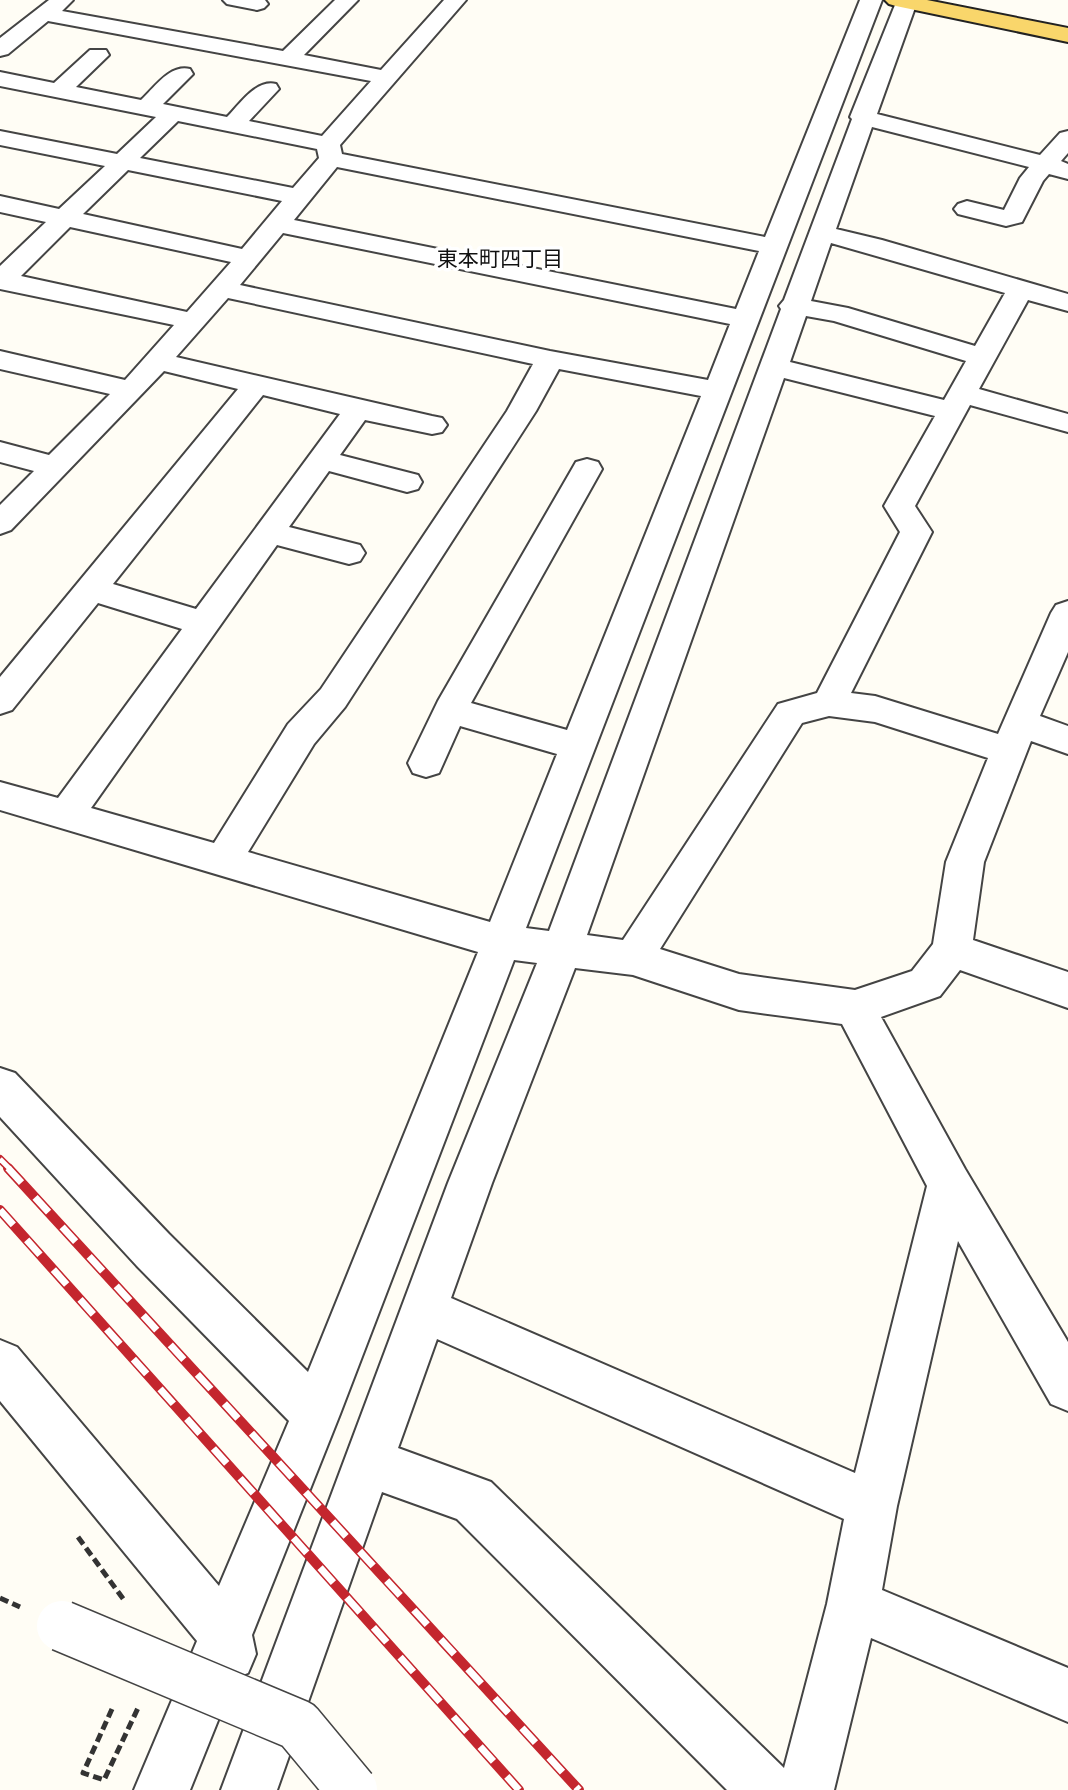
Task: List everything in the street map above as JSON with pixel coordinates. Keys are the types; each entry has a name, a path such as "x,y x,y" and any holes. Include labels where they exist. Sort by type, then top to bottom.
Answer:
{"main road":[{"path":"891,1 1068,35"}],"street":[{"path":"0,49 11,30 44,14 62,0"},
{"path":"234,0 257,4"},
{"path":"289,58 347,0"},
{"path":"0,523 131,390 222,289 299,197 385,77 449,1"},
{"path":"257,1785 470,1183 562,950 862,117 891,1"},
{"path":"162,1790 316,1413 773,246 891,1"},
{"path":"44,14 385,77"},
{"path":"58,91 98,55"},
{"path":"146,108 183,74"},
{"path":"0,79 233,124 330,151 773,246"},
{"path":"233,124 268,89"},
{"path":"1,280 172,114"},
{"path":"862,117 1056,168"},
{"path":"0,138 299,197"},
{"path":"967,209 1006,218 1013,217 1032,178 1056,168 1068,138"},
{"path":"0,204 248,258"},
{"path":"276,224 745,319"},
{"path":"820,233 873,245 1068,303"},
{"path":"1,280 192,321"},
{"path":"222,289 550,359 716,390"},
{"path":"829,703 916,532 899,506 1020,290"},
{"path":"793,306 838,314 983,357"},
{"path":"223,860 301,734 333,698 521,411 550,359"},
{"path":"0,360 131,390"},
{"path":"157,361 432,425"},
{"path":"772,366 1068,423"},
{"path":"0,701 258,383"},
{"path":"66,814 358,409"},
{"path":"0,452 54,466"},
{"path":"322,460 407,482"},
{"path":"426,762 450,710 587,469"},
{"path":"270,533 349,553"},
{"path":"92,589 205,624"},
{"path":"0,796 502,942 633,958 739,992 855,1008 926,984 951,950 965,862 1014,737 1068,613"},
{"path":"633,958 790,713 829,703 875,709 1014,737 1068,740"},
{"path":"450,710 578,747"},
{"path":"951,950 1068,990"},
{"path":"855,1008 949,1184 1068,1387"},
{"path":"0,1087 153,1250 316,1413"},
{"path":"806,1790 853,1604 872,1506 949,1184"},
{"path":"425,1310 872,1506"},
{"path":"0,1364 225,1634 257,1785"},
{"path":"370,1463 473,1500 767,1790"},
{"path":"853,1604 1068,1695"},
{"path":"62,1626 298,1725 352,1790"}],"path":[{"path":"76,1534 141,1623 146,1661 104,1780 83,1773 112,1709"}],"railway":[{"path":"0,1159 10,1169"},
{"path":"8,1168 579,1790"},
{"path":"0,1210 519,1790"}],"district":[{"name":"東本町四丁目","path":"500,256"}]}
